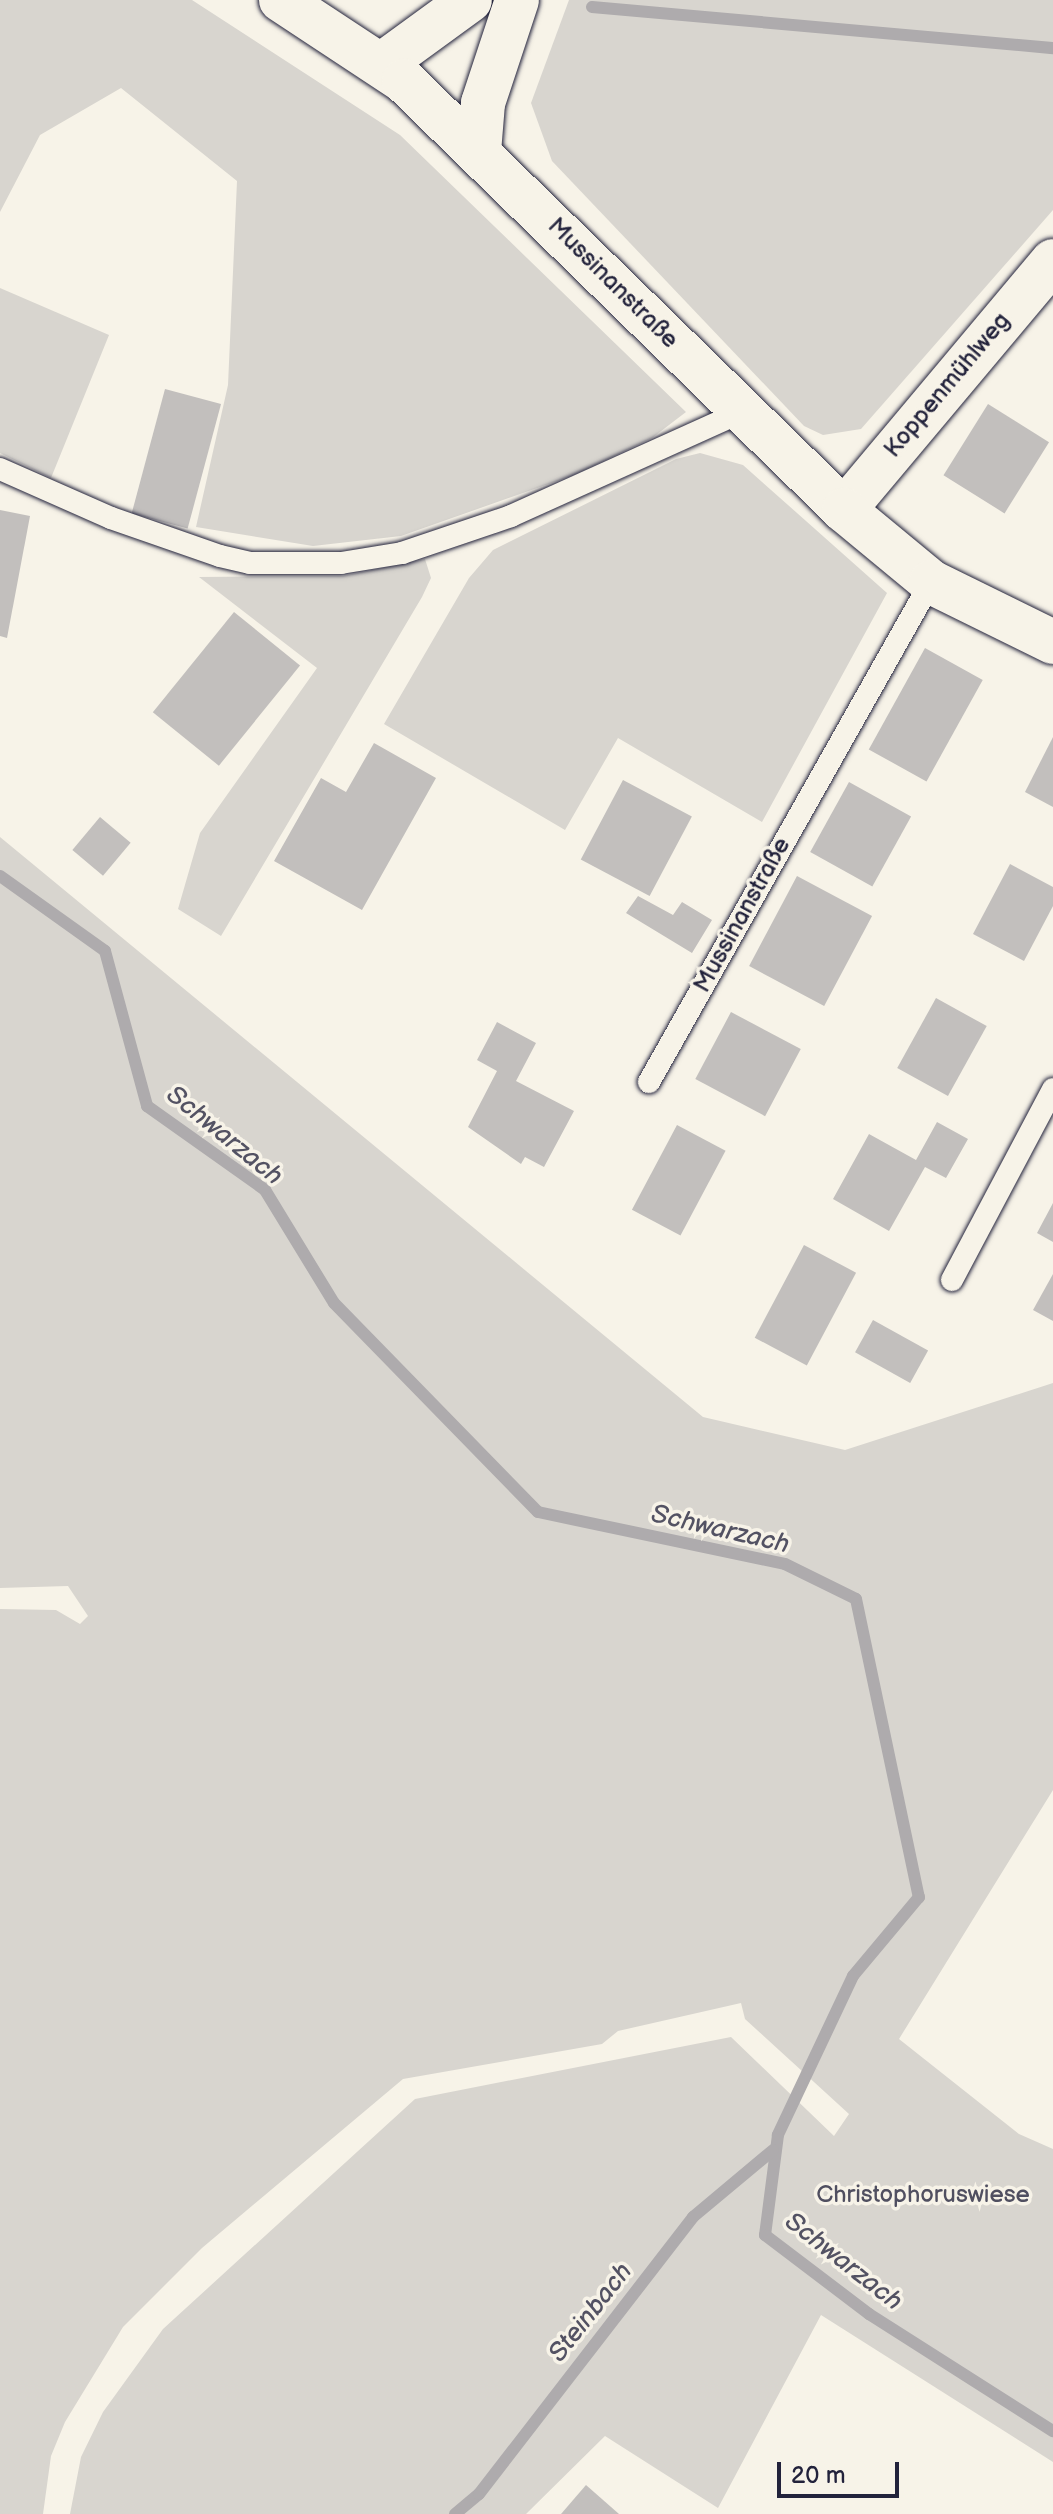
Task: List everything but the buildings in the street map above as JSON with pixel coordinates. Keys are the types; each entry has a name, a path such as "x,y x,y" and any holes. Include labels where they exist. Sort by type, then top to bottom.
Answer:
{"street":[{"name":"Mussinanstraße","path":"281,0 381,65 479,152 844,510 931,582 1053,642"},
{"path":"381,65 470,0"},
{"path":"479,152 483,103 517,0"},
{"name":"Koppenmühlweg","path":"844,510 1053,261"}],"lane":[{"path":"0,469 111,518 220,556 250,563 341,563 402,553 511,516 741,412"},
{"name":"Mussinanstraße","path":"649,1082 931,582"},
{"path":"952,1280 1053,1089"}],"green space":[{"path":"0,0 192,0 400,135 686,412 652,438 574,475 401,536 313,546 196,527 228,385 237,181 121,88 40,135 0,212"},
{"path":"569,0 1053,0 1053,210 861,429 823,435 804,426 552,161 531,103"},
{"path":"0,288 109,335 51,478 0,453"},
{"path":"700,453 743,465 887,593 762,822 618,738 565,830 384,724 469,578 493,550 676,459"},
{"path":"425,559 431,578 422,597 221,936 178,909 200,833 317,668 199,577 343,576"},
{"name":"Christophoruswiese","path":"0,837 703,1417 845,1450 1053,1383 1053,1790 899,2039 1019,2134 1053,2149 1053,2462 821,2315 718,2508 605,2436 526,2514 70,2514 81,2457 103,2412 163,2329 415,2099 731,2037 834,2136 849,2114 745,2019 741,2003 618,2031 602,2044 403,2079 202,2248 123,2327 65,2422 51,2456 43,2514 0,2514 0,1609 56,1610 80,1624 88,1616 68,1586 0,1588"}],"waterway":[{"path":"592,7 1053,48"},
{"name":"Schwarzach","path":"0,876 105,951 147,1106 265,1190 334,1303 538,1512 785,1564 856,1599 919,1897 853,1976 778,2135 765,2235 869,2314 1053,2431"},
{"name":"Steinbach","path":"455,2514 479,2494 693,2217 773,2150"}]}
